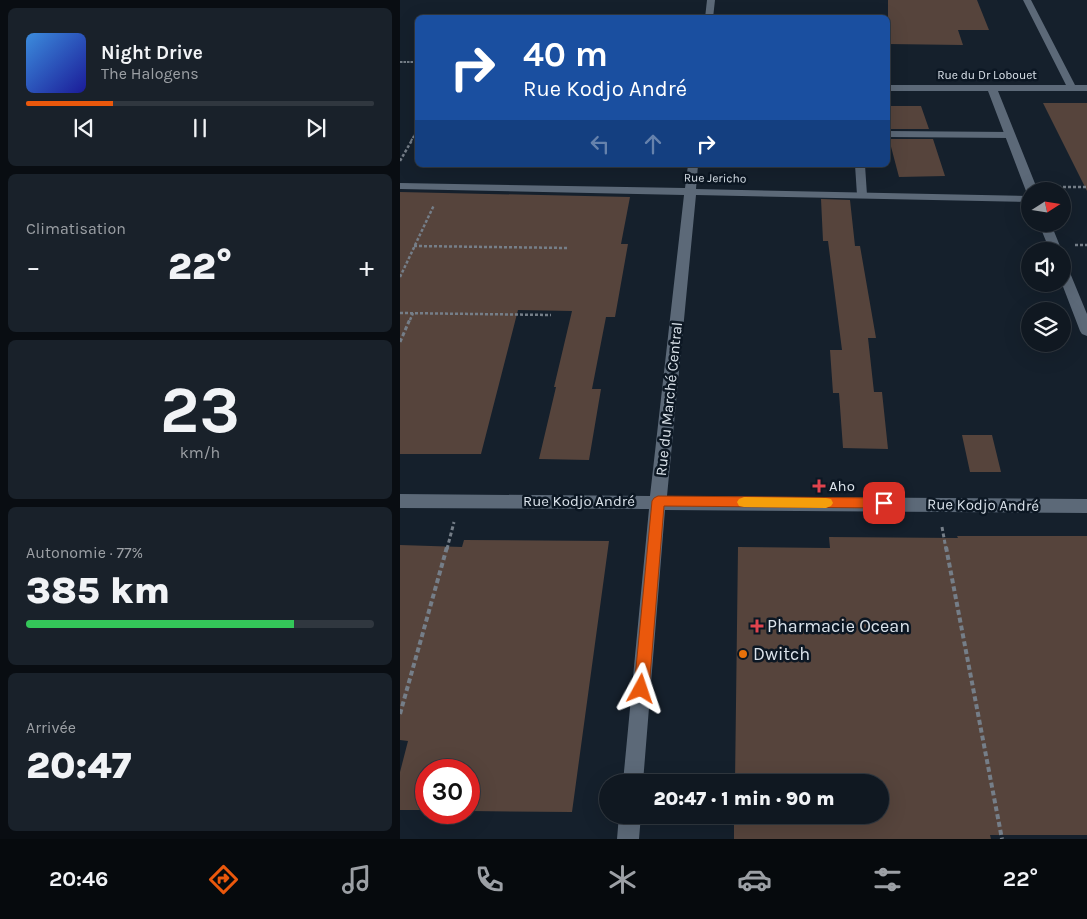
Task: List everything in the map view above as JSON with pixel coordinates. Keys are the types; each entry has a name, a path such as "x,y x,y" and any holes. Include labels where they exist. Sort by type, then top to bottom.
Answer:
{"street":[{"path":"709,15 711,0"},
{"path":"1027,0 1072,88"},
{"name":"Rue du Dr Lobouet","path":"890,88 1087,88"},
{"path":"992,88 1028,182"},
{"name":"Rue du Marché Central","path":"634,774 658,501 693,167"},
{"name":"Rue Jericho","path":"400,186 1021,199"},
{"path":"1071,291 1087,331"},
{"name":"Rue Kodjo André","path":"400,501 658,501 1087,506"},
{"path":"628,839 629,824"}],"lane":[{"path":"890,134 1010,135"},
{"path":"860,167 862,195"}],"path":[{"path":"400,62 415,62"},
{"path":"400,161 415,134"},
{"path":"400,277 442,187"},
{"path":"1071,188 1087,187"},
{"path":"414,246 568,248"},
{"path":"400,313 551,315"},
{"path":"400,342 413,313"},
{"path":"400,714 461,501"},
{"path":"938,504 1002,839"}],"building":[{"path":"888,0 977,0 989,30 958,30 963,45 890,44 890,15 888,15"},
{"path":"1043,103 1087,103 1087,191"},
{"path":"890,106 921,106 929,129 890,129"},
{"path":"890,139 933,139 945,176 899,177"},
{"path":"400,192 630,197 621,244 628,244 615,317 606,317 592,389 601,389 589,460 539,459 572,311 518,310 481,454 400,454"},
{"path":"821,199 850,200 855,246 860,246 876,338 868,338 874,392 882,392 888,449 843,448 839,393 833,393 830,350 842,350 828,241 823,241"},
{"path":"962,435 992,435 1001,472 970,472"},
{"path":"957,536 1087,536 1087,835 990,835 991,839 734,839 734,824 889,824 889,774 735,774 738,547 830,548 829,537 958,538"},
{"path":"464,540 609,541 572,812 480,811 480,759 415,759 415,810 400,810 400,772 408,741 400,740 400,545 462,547"}],"slow traffic":[{"path":"744,502 826,503"}],"place":[{"name":"Aho","path":"819,486"},
{"name":"Pharmacie Ocean","path":"757,626"},
{"name":"Dwitch","path":"743,654"}],"route":[{"path":"641,689 658,501 884,503"}]}
